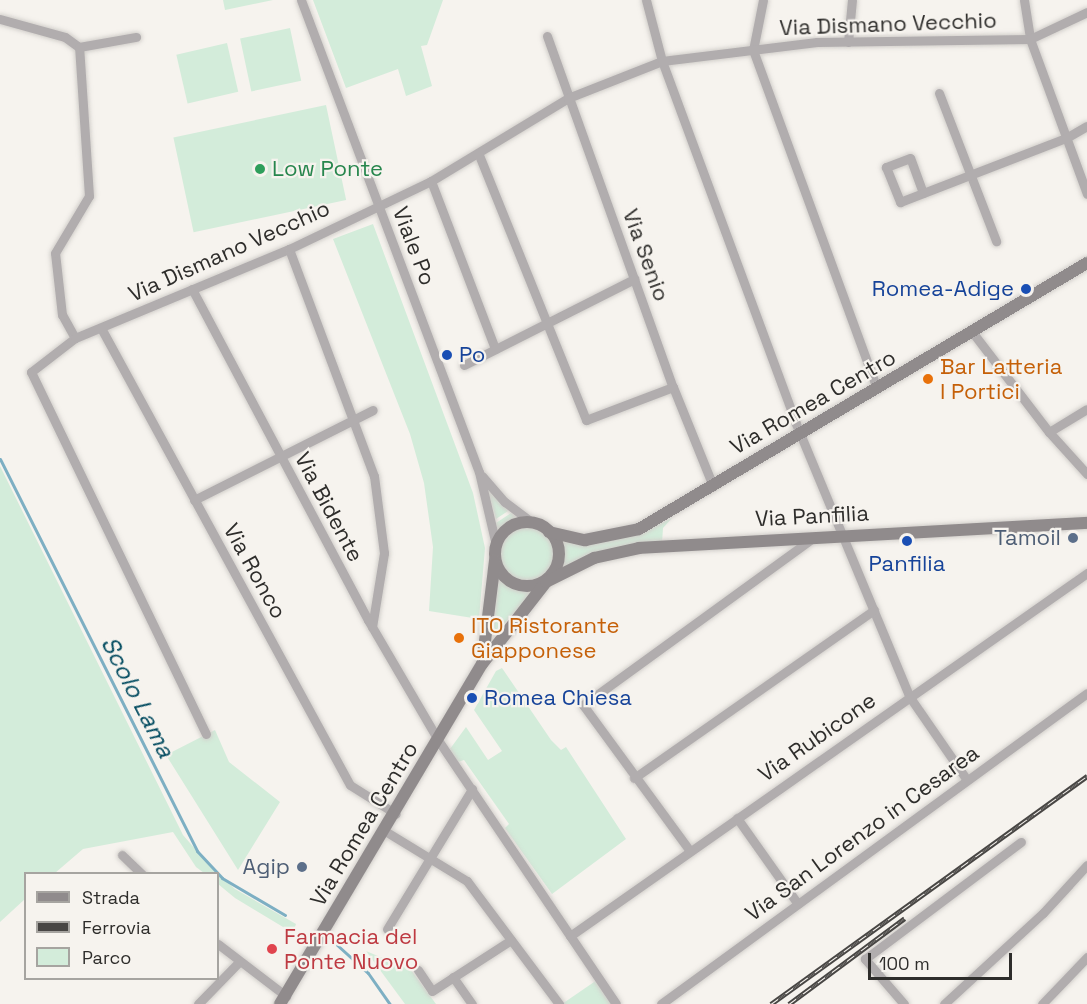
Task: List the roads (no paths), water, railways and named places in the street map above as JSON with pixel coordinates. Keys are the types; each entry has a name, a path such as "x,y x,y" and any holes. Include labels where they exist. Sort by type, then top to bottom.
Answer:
{"street":[{"name":"Viale Po","path":"301,0 479,472 496,545"},
{"path":"646,0 662,62 799,432 909,696 967,780"},
{"path":"763,0 753,50 877,388"},
{"path":"848,42 852,0"},
{"path":"1024,0 1030,39 1087,194"},
{"path":"1030,39 1087,12"},
{"path":"0,19 65,38 80,47 136,37"},
{"name":"Via Senio","path":"547,36 673,387 713,486"},
{"name":"Via Dismano Vecchio","path":"206,734 31,372 75,338 289,249 377,204 431,182 568,98 662,62 753,50 848,42 1030,39"},
{"path":"75,338 62,315 55,254 89,196 80,47"},
{"path":"939,93 996,241"},
{"path":"923,193 910,158 886,167 900,202 936,188 970,173 1066,138 1087,126"},
{"path":"479,154 586,420 673,387"},
{"path":"431,182 495,349"},
{"path":"289,249 315,310 353,423 374,476 384,553 372,627"},
{"name":"Via Romea Centro","path":"549,532 585,540 618,535 648,524 799,432 973,333 1087,263"},
{"path":"464,365 634,279"},
{"name":"Via Bidente","path":"192,289 372,627 438,740 616,1004"},
{"name":"Via Ronco","path":"101,328 351,785 396,814"},
{"path":"973,333 1049,432 1087,474"},
{"path":"1049,432 1087,409"},
{"path":"194,500 353,423 373,410"},
{"name":"Viale Po","path":"479,472 505,502 533,523"},
{"path":"533,523 549,532 558,558 546,582 536,586 514,584 499,570 495,560 496,545 506,529 533,523"},
{"name":"Via Panfilia","path":"546,582 594,558 639,548 815,536 1087,523"},
{"path":"690,851 634,778 583,705 815,536"},
{"name":"Via Romea Centro","path":"482,664 495,560"},
{"name":"Via Rubicone","path":"570,936 1087,573"},
{"name":"Via Romea Centro","path":"283,1000 396,814 482,664 546,582"},
{"path":"634,778 874,610"},
{"name":"Via San Lorenzo in Cesarea","path":"661,1004 1087,693"},
{"path":"387,929 428,856 472,789"},
{"path":"737,818 798,904"},
{"path":"385,831 467,881 559,1004"},
{"path":"904,1004 865,959 1021,842"},
{"path":"122,855 141,872"},
{"path":"944,1004 1043,913 1087,865"},
{"path":"418,970 432,991 511,940"},
{"path":"219,945 283,1000"},
{"path":"1042,1004 1087,957"},
{"path":"198,1004 238,963"},
{"path":"453,977 472,1004"}],"waterway":[{"name":"Scolo Lama","path":"0,459 197,851 216,872"},
{"name":"Scolo Lama","path":"219,875 285,915"},
{"name":"Scolo Lama","path":"336,944 368,973 390,1004"}],"railway":[{"path":"771,1004 1087,776"},
{"path":"789,1004 905,918"}],"place":[{"name":"Low Ponte","path":"260,169"},
{"name":"Romea-Adige","path":"1026,289"},
{"name":"Po","path":"447,355"},
{"name":"Bar Latteria I Portici","path":"928,379"},
{"name":"Tamoil","path":"1073,538"},
{"name":"Panfilia","path":"907,541"},
{"name":"ITO Ristorante Giapponese","path":"459,638"},
{"name":"Romea Chiesa","path":"472,698"},
{"name":"Agip","path":"302,867"},
{"name":"Farmacia del Ponte Nuovo","path":"272,949"}]}
